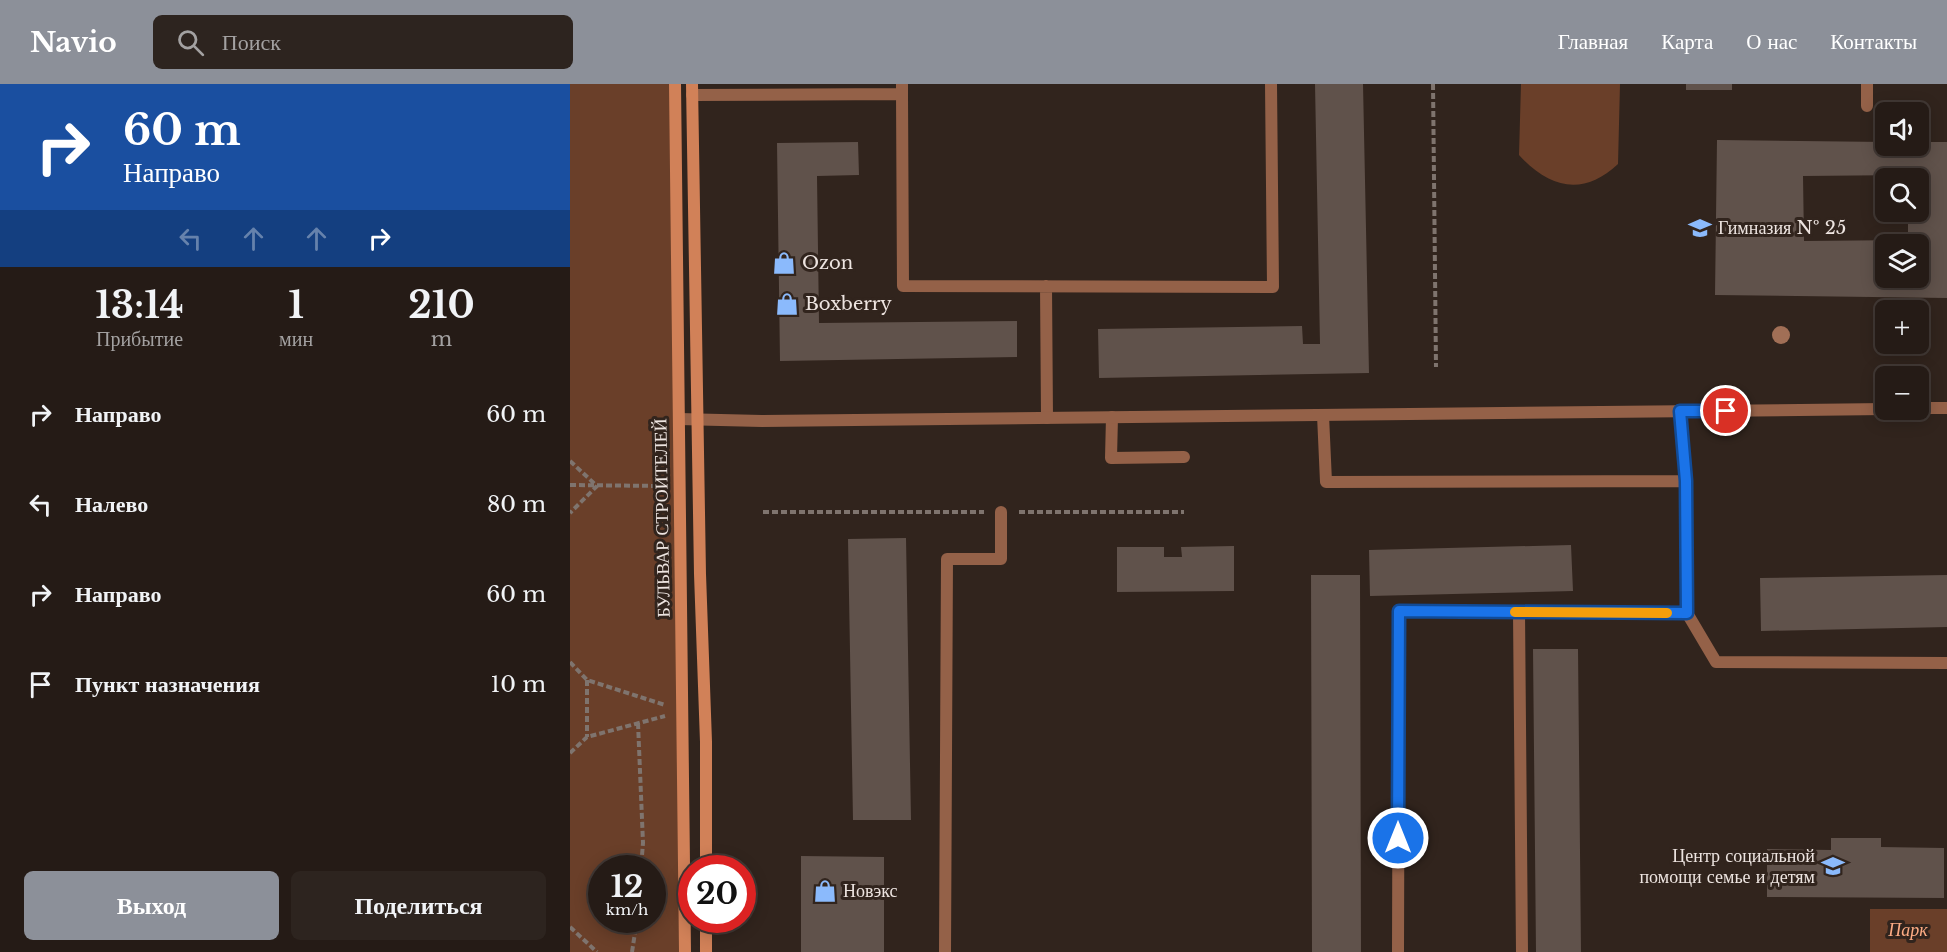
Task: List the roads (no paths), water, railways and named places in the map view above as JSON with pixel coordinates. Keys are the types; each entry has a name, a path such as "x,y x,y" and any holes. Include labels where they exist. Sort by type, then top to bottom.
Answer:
{"main road":[{"name":"БУЛЬВАР СТРОИТЕЛЕЙ","path":"675,84 685,952"},
{"name":"БУЛЬВАР СТРОИТЕЛЕЙ","path":"692,89 697,419 706,742 705,855"},
{"path":"706,933 706,952"}],"street":[{"path":"692,89 902,89 903,286 1273,287 1271,84"},
{"path":"1867,84 1867,106"},
{"path":"1046,286 1047,418"},
{"path":"1929,408 1947,408"},
{"path":"679,419 762,421 1875,409"},
{"path":"1680,411 1686,481 1687,613 1716,662 1947,663"},
{"path":"1323,415 1326,482 1686,481"},
{"path":"1112,417 1111,458 1184,457"},
{"path":"945,952 947,559 1001,559 1001,512"},
{"path":"1398,952 1399,611 1687,613"},
{"path":"1519,612 1522,952"}],"place":[{"name":"Гимназия № 25","path":"1700,228"},
{"name":"Ozon","path":"784,263"},
{"name":"Boxberry","path":"787,304"},
{"name":"Центр социальной помощи семье и детям","path":"1833,866"},
{"name":"Новэкс","path":"825,891"}],"park label":[{"name":"Парк","path":"1908,930"}]}
